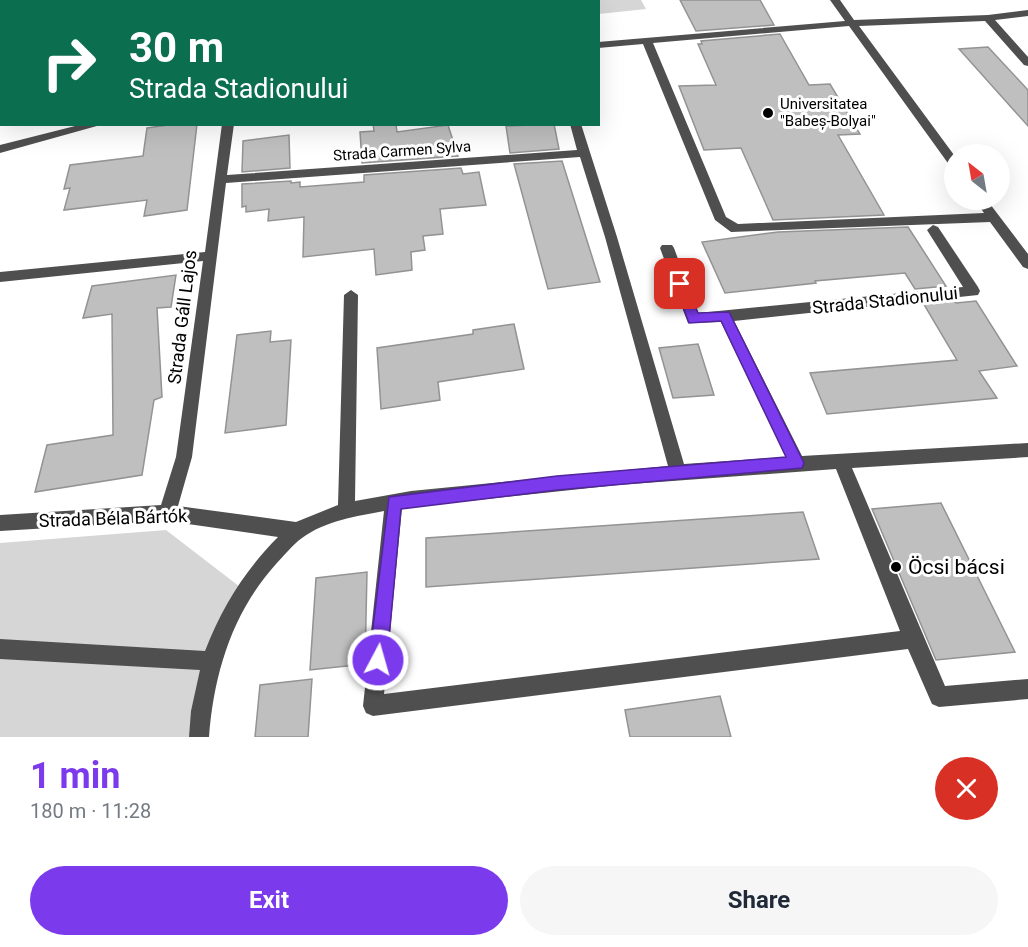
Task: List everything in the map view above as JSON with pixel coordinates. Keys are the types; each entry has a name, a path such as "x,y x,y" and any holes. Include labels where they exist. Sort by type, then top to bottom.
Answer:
{"street":[{"path":"835,0 944,149"},
{"path":"600,45 851,23 988,18 1028,13"},
{"path":"988,18 1028,63"},
{"path":"647,41 722,220 728,225 736,229 993,217"},
{"path":"0,149 91,126"},
{"name":"Strada Gáll Lajos","path":"167,513 184,457 228,126"},
{"path":"576,126 678,473"},
{"name":"Strada Carmen Sylva","path":"221,180 585,153"},
{"path":"988,210 1028,264"},
{"name":"Strada Stadionului","path":"667,248 693,319 973,291 933,230"},
{"path":"0,277 209,256"},
{"path":"346,510 351,295"},
{"path":"725,316 797,463"},
{"path":"199,737 211,661 220,635 244,590 268,559 297,531 346,510 394,502 557,483 797,463 1028,450"},
{"path":"841,460 912,639 939,698 1028,688"},
{"path":"394,502 373,706 912,639"},
{"name":"Strada Béla Bártók","path":"0,524 167,513 194,514 297,531"},
{"path":"0,650 211,661"}],"shaded area":[{"path":"600,0 641,0 646,9 600,14"},
{"path":"166,530 244,590 199,737 0,737 0,543"}],"building":[{"path":"680,0 760,0 774,25 696,31"},
{"name":"Universitatea \"Babeș-Bolyai\"","path":"780,34 809,85 830,84 860,134 838,135 884,215 773,220 741,148 704,150 679,86 716,85 698,44 702,44 701,41"},
{"path":"988,47 1028,90 1028,126 959,49"},
{"path":"197,126 187,210 144,216 147,200 64,210 70,188 64,189 70,165 143,156 147,128"},
{"path":"373,126 396,126 397,132 448,126 458,156 362,163 360,132 374,131"},
{"path":"506,126 554,126 559,149 510,153"},
{"path":"289,135 290,168 242,172 243,141"},
{"path":"562,161 600,282 548,289 514,164"},
{"path":"461,168 463,174 479,172 486,205 440,209 443,234 423,236 425,250 411,252 412,270 376,275 374,249 303,257 304,217 268,221 269,209 246,212 246,206 242,207 242,184 291,181 291,183 300,182 300,187 364,182 364,175"},
{"path":"908,227 946,286 915,289 905,273 815,281 816,283 725,293 702,242 778,232"},
{"path":"176,275 171,307 157,308 162,397 154,400 142,475 35,492 47,445 113,435 112,314 83,318 92,286"},
{"path":"954,300 956,303 976,301 1017,366 979,371 997,398 827,414 810,373 957,360 923,303"},
{"path":"514,324 524,369 438,382 440,400 381,409 377,348 473,334 473,330"},
{"path":"271,331 270,342 291,340 286,425 225,433 237,335"},
{"path":"698,344 714,395 673,398 659,348"},
{"path":"941,503 1015,652 936,660 872,509"},
{"path":"803,512 819,559 426,587 426,538"},
{"path":"367,572 365,664 310,670 316,578"},
{"path":"312,679 308,737 255,737 260,685"},
{"path":"720,696 731,737 630,737 625,710"}],"place":[{"name":"Universitatea \"Babeș-Bolyai\"","path":"768,113"},
{"name":"Öcsi bácsi","path":"896,567"}],"route":[{"path":"378,660 394,502 557,483 797,463 725,316 693,319 680,284"}]}
